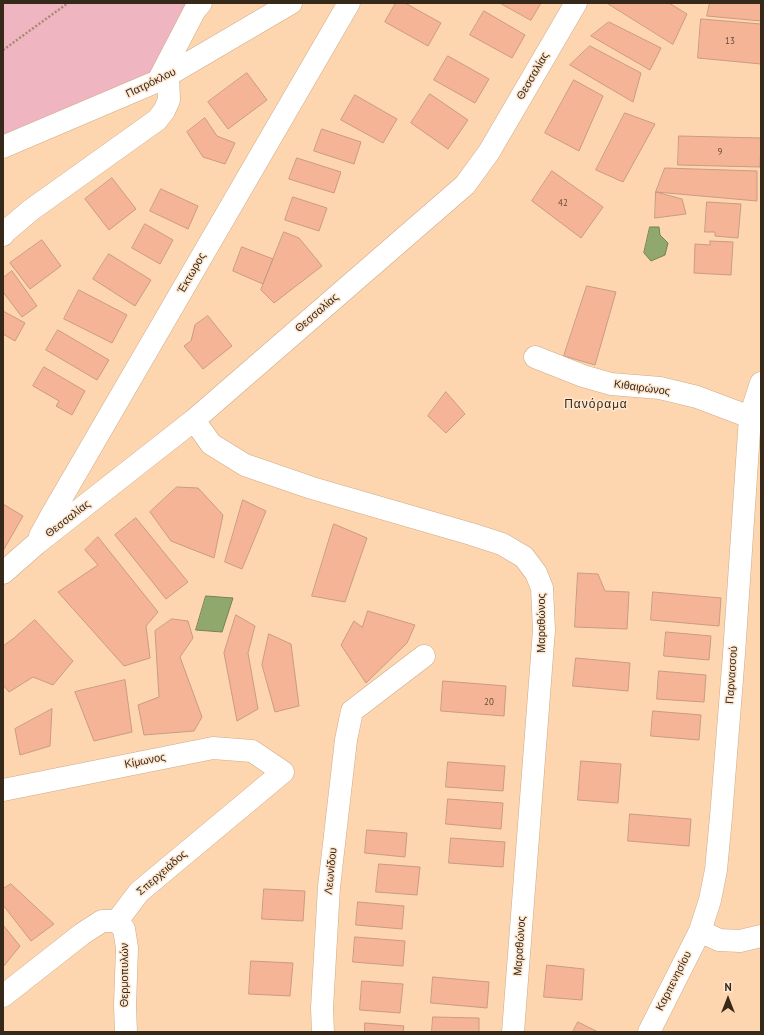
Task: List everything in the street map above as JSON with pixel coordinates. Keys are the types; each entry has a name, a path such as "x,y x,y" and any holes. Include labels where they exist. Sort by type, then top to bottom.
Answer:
{"street":[{"path":"3,236 5,232 31,210 157,120 164,111 169,100 163,79 195,10 201,3"},
{"name":"Πατρόκλου","path":"3,147 163,79 291,3"},
{"name":"Έκτωρος","path":"36,544 348,3"},
{"name":"Θεσσαλίας","path":"3,573 36,544 194,420 465,185 489,152 576,3"},
{"name":"Κιθαιρώνος","path":"535,356 583,376 611,384 660,388 697,397 750,417"},
{"name":"Παρνασσού","path":"700,931 712,893 716,870 735,646 750,417 761,383"},
{"name":"Μαραθώνος","path":"194,420 211,444 245,465 312,488 502,544 524,557 536,573 542,588 544,630 514,1032"},
{"name":"Λεωνίδου","path":"323,1032 322,1008 329,887 346,740 352,711 424,656"},
{"name":"Κίμωνος","path":"3,790 213,748 252,751 283,772"},
{"name":"Σπερχειάδος","path":"117,921 139,892 283,772"},
{"path":"3,996 82,934 102,921 117,921"},
{"name":"Θερμοπυλών","path":"117,921 124,929 127,948 125,1006 126,1032"},
{"path":"700,931 719,940 740,941 761,936"},
{"name":"Καρπενησίου","path":"649,1032 700,931"}],"path":[{"path":"3,50 68,3"}],"shaded area":[{"path":"3,3 189,3 159,70 3,140"},
{"path":"650,227 659,227 660,235 668,243 665,255 651,261 644,253"},
{"path":"206,596 233,598 222,632 196,630"}],"building":[{"path":"396,3 405,3 441,23 428,46 385,22"},
{"path":"500,3 541,3 531,20"},
{"path":"607,3 669,3 687,14 673,44"},
{"path":"710,3 761,3 761,21 707,16"},
{"path":"484,11 525,35 512,58 470,35"},
{"path":"701,19 761,24 761,64 698,58"},
{"path":"609,22 661,48 650,70 591,36"},
{"path":"590,46 641,73 633,102 570,65"},
{"path":"448,56 489,79 475,103 434,80"},
{"path":"247,73 267,100 228,129 208,102"},
{"path":"574,80 603,96 579,151 545,133"},
{"path":"430,94 468,120 448,149 411,123"},
{"path":"355,95 397,119 383,143 341,120"},
{"path":"625,113 655,124 623,182 596,170"},
{"path":"205,118 217,136 235,143 225,164 203,157 187,132"},
{"path":"322,129 361,142 354,164 314,151"},
{"path":"679,136 761,138 760,167 678,165"},
{"path":"297,158 341,172 334,193 289,179"},
{"path":"665,168 757,171 757,201 656,192"},
{"path":"552,171 603,207 581,238 532,201"},
{"path":"112,178 136,209 109,230 85,199"},
{"path":"161,189 198,206 188,229 150,211"},
{"path":"656,192 682,199 686,214 655,218"},
{"path":"293,197 327,208 319,231 285,220"},
{"path":"707,202 741,204 738,238 715,236 715,232 705,232"},
{"path":"145,224 173,240 160,264 132,248"},
{"path":"284,232 299,238 322,266 274,303 261,290"},
{"path":"42,240 61,266 30,289 10,263"},
{"path":"710,241 733,242 731,275 694,273 695,244 710,245"},
{"path":"242,247 273,259 263,284 233,271"},
{"path":"109,254 151,280 135,306 93,279"},
{"path":"12,271 37,306 22,317 3,292 3,278"},
{"path":"587,286 616,292 595,365 564,356"},
{"path":"79,290 127,315 112,343 64,319"},
{"path":"3,311 25,323 15,341 3,334"},
{"path":"208,316 232,346 203,369 184,346 191,341 195,325"},
{"path":"58,330 109,360 97,380 46,350"},
{"path":"44,367 85,391 72,415 56,406 59,401 33,386"},
{"path":"446,392 465,414 446,433 428,416"},
{"path":"177,487 198,488 223,515 214,558 171,541 150,512"},
{"path":"243,500 266,511 242,569 225,562"},
{"path":"3,504 23,516 3,551"},
{"path":"136,518 188,582 166,599 115,535"},
{"path":"334,524 367,538 345,602 312,596"},
{"path":"98,537 158,612 146,626 150,658 124,666 58,592 98,565 85,550"},
{"path":"578,573 598,574 605,591 629,592 627,629 575,627"},
{"path":"653,592 721,598 719,626 651,620"},
{"path":"368,611 415,625 407,643 366,683 341,645 354,621 362,627"},
{"path":"236,615 255,626 248,653 258,709 237,721 224,653"},
{"path":"172,619 188,621 193,638 180,657 202,717 194,731 144,735 138,705 159,697 155,631"},
{"path":"35,620 73,661 53,685 33,677 9,692 3,685 3,646"},
{"path":"666,632 711,636 709,660 664,656"},
{"path":"269,634 291,644 299,706 275,712 262,665"},
{"path":"576,658 630,663 628,691 573,686"},
{"path":"659,671 706,675 704,702 657,699"},
{"path":"125,680 132,732 94,741 75,692"},
{"path":"443,681 506,686 504,716 441,711"},
{"path":"52,709 50,746 20,755 15,729"},
{"path":"653,711 701,715 699,740 651,736"},
{"path":"581,761 621,764 618,803 578,800"},
{"path":"448,762 505,766 503,791 446,787"},
{"path":"448,799 503,803 501,829 446,824"},
{"path":"630,814 691,819 689,846 628,841"},
{"path":"367,830 407,833 405,857 365,853"},
{"path":"451,838 505,842 503,867 449,863"},
{"path":"379,864 420,867 417,895 376,892"},
{"path":"11,884 54,924 31,941 3,905 3,889"},
{"path":"264,889 305,891 303,921 262,919"},
{"path":"358,902 404,906 402,929 356,925"},
{"path":"3,925 20,946 3,967"},
{"path":"355,937 405,941 403,966 353,962"},
{"path":"251,961 293,963 290,996 249,994"},
{"path":"547,965 584,969 582,1000 544,997"},
{"path":"433,977 489,982 487,1008 431,1003"},
{"path":"362,981 403,984 400,1013 360,1010"},
{"path":"433,1017 479,1018 479,1032 432,1032"},
{"path":"578,1022 598,1032 573,1032"},
{"path":"365,1023 404,1026 403,1032 365,1032"}],"district":[{"name":"Πανόραμα","path":"596,405"}]}
